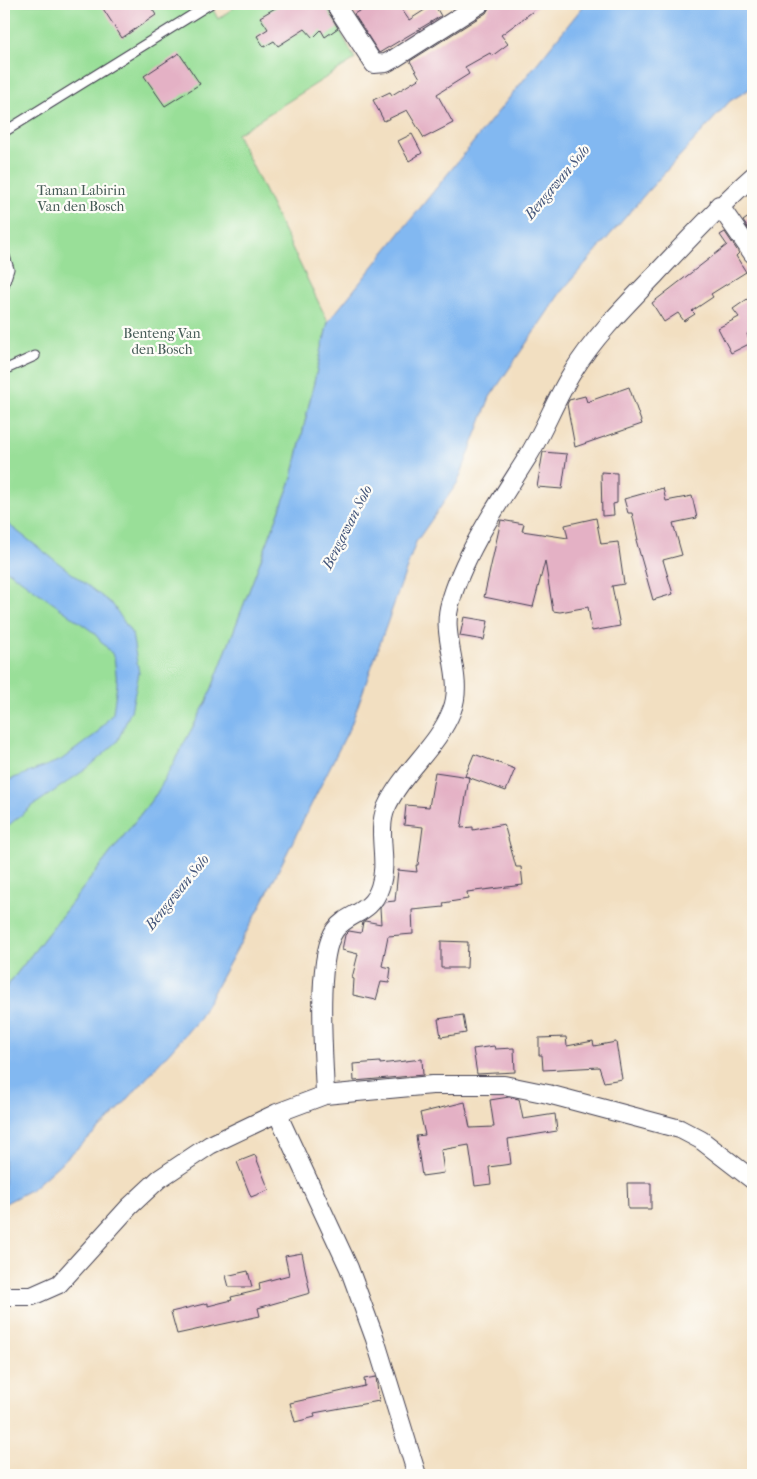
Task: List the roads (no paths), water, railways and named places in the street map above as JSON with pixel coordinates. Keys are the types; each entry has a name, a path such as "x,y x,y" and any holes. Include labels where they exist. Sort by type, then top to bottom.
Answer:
{"street":[{"path":"335,4 374,64 386,63 395,58 480,4"},
{"path":"325,1095 323,986 331,938 336,928 361,913 378,895 382,880 382,824 387,806 408,774 443,730 454,708 456,695 449,638 448,607 458,580 497,505 530,455 572,373 629,302 719,205 753,176"},
{"path":"719,205 753,254"},
{"path":"4,1296 32,1296 59,1284 129,1207 159,1179 210,1146 277,1113 325,1095 432,1085 504,1085 548,1094 680,1129 701,1140 753,1180"},
{"path":"277,1113 348,1268 375,1339 417,1475"}],"lane":[{"path":"4,132 210,4"},
{"path":"4,253 9,269 4,285"},
{"path":"4,370 35,356"}],"water":[{"name":"Bengawan Solo","path":"585,4 753,4 753,87 730,101 647,192 561,292 490,397 458,482 416,542 351,725 259,909 198,1020 112,1117 32,1189 4,1204 4,990 157,793 207,701 292,478 328,322"},
{"path":"4,521 113,605 132,634 139,673 131,711 117,742 89,767 31,807 4,829 4,782 61,760 96,734 113,713 117,683 114,656 93,632 4,568"}],"park label":[{"name":"Taman Labirin Van den Bosch","path":"81,198"},
{"name":"Benteng Van den Bosch","path":"162,342"}]}
